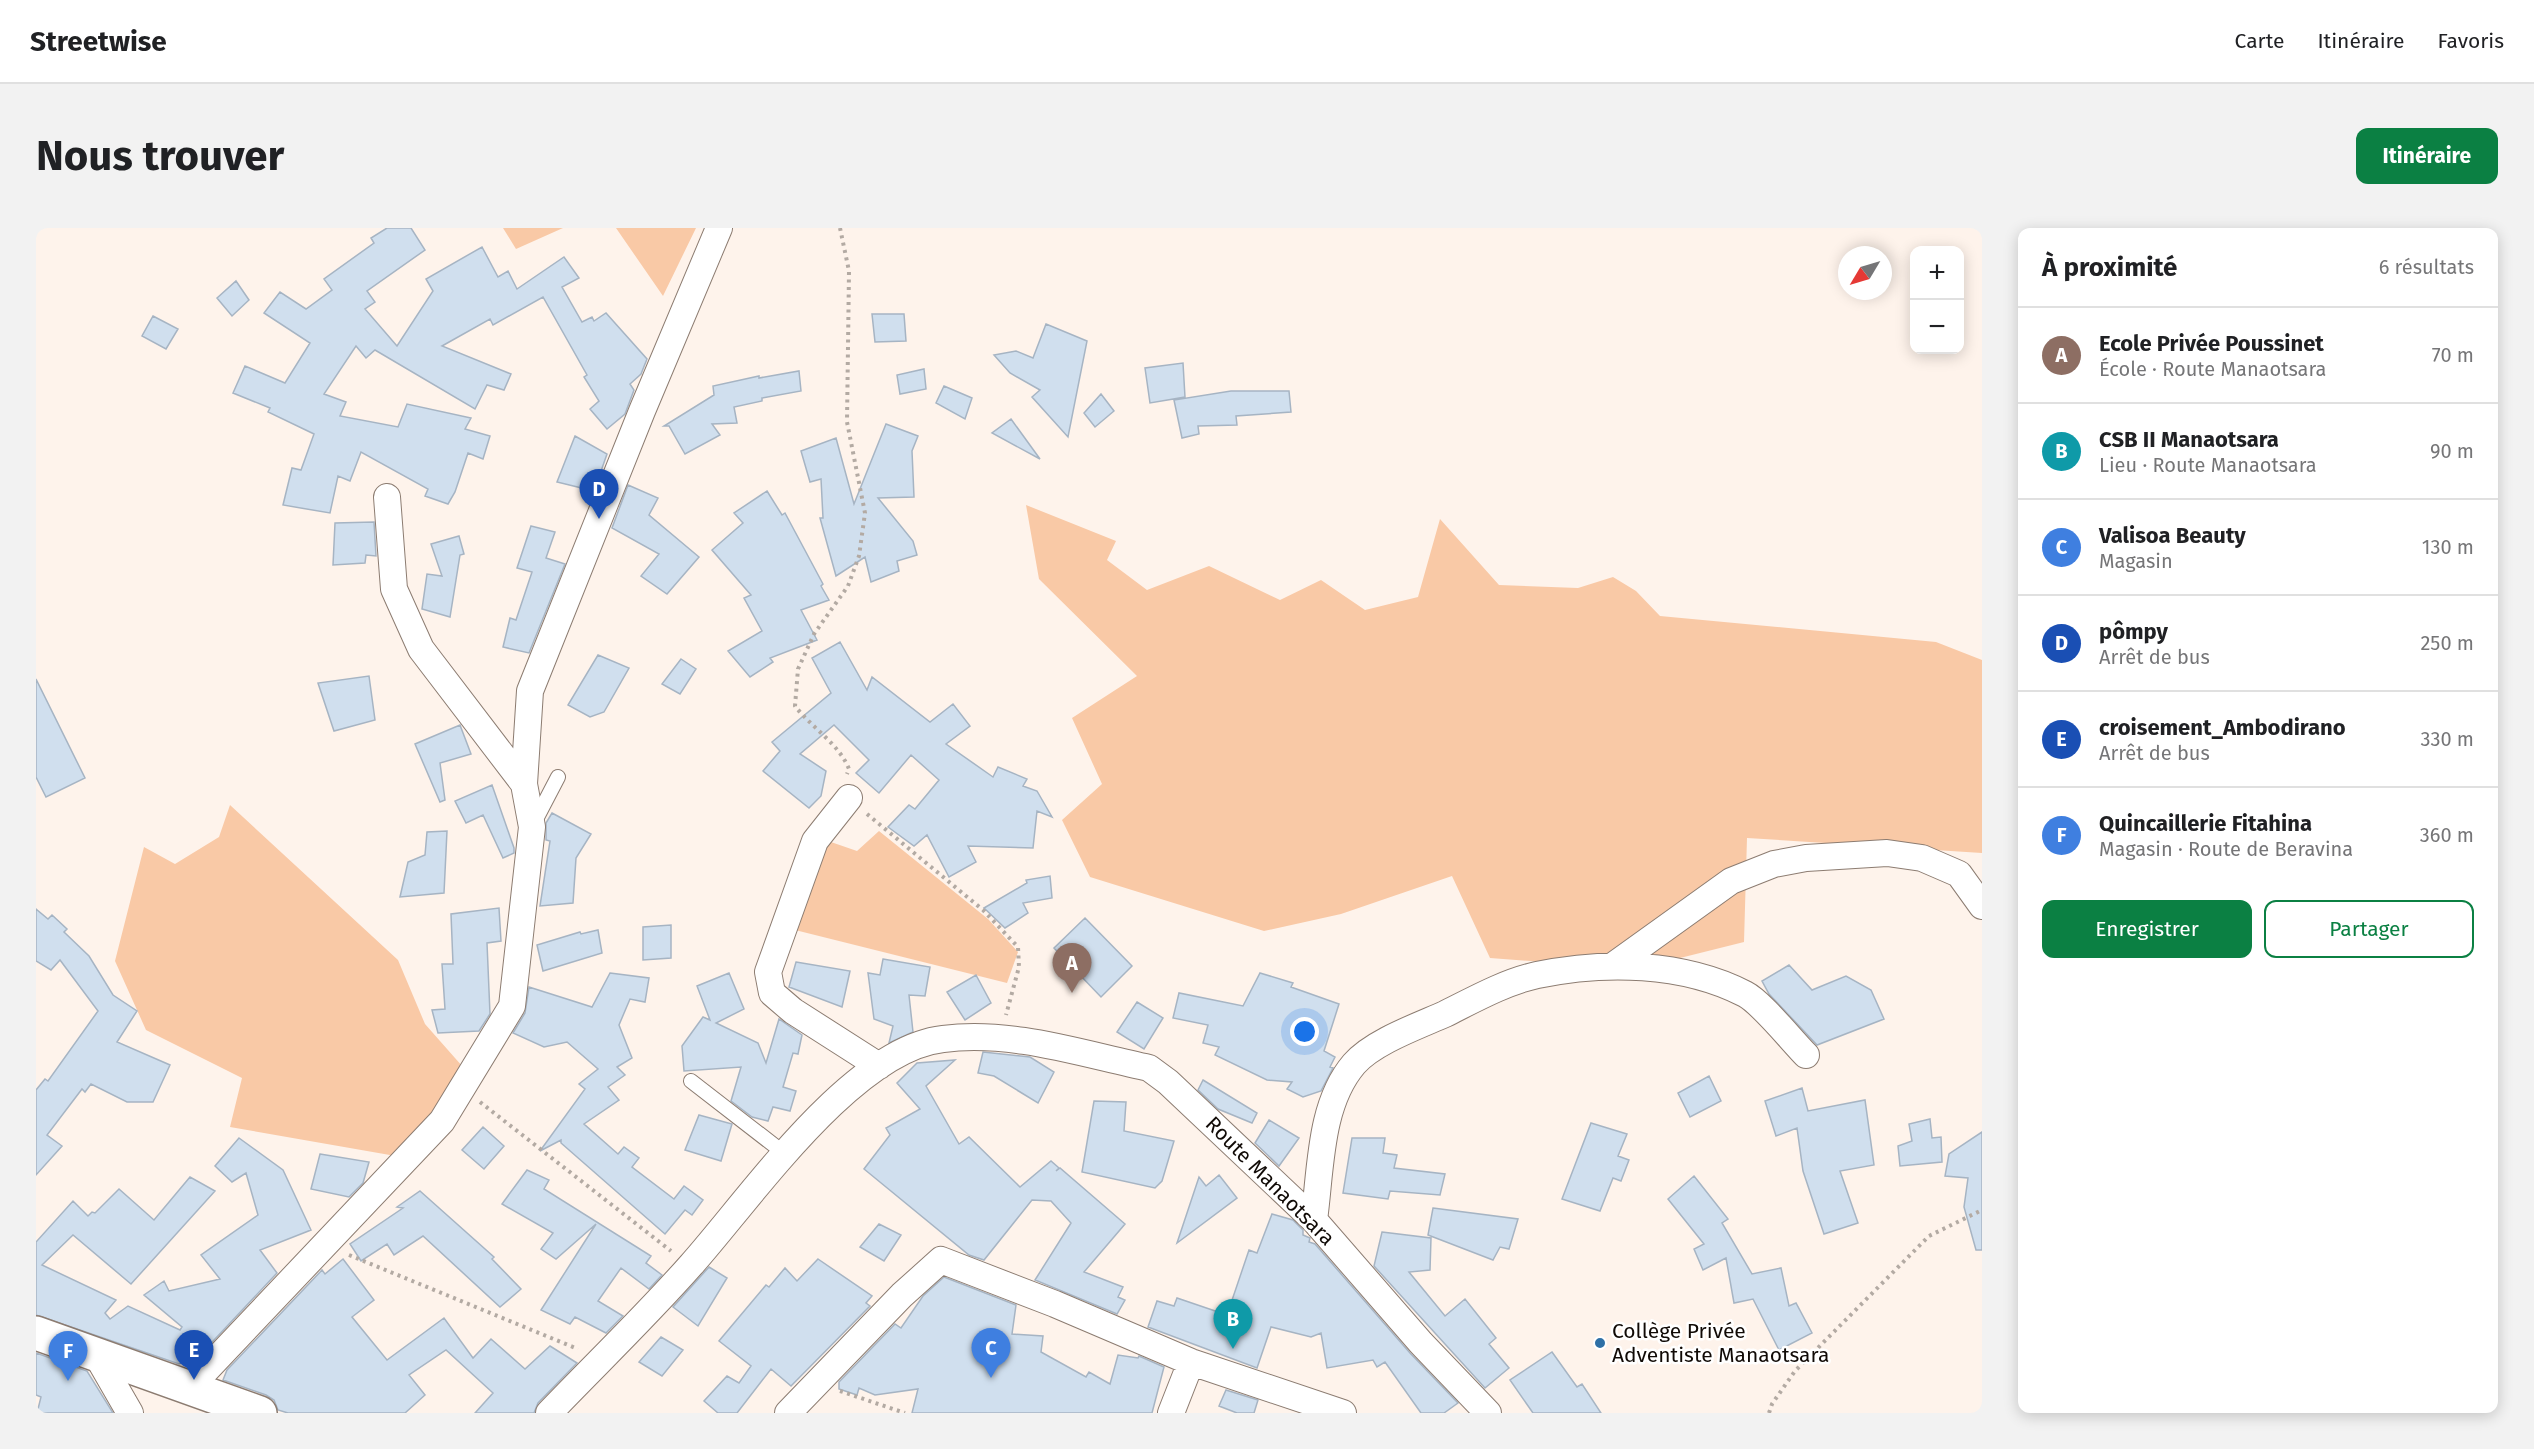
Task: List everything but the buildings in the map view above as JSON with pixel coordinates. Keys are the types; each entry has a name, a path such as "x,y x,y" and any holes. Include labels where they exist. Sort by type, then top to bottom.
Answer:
{"street":[{"path":"189,1388 442,1121 512,1006 532,828 524,784 530,692 642,411 719,228"},
{"path":"387,497 394,589 421,649 524,784"},
{"path":"849,798 815,841 768,972 772,993 793,1011 879,1066"},
{"path":"1614,965 1731,881 1774,864 1806,858 1887,853 1922,858 1959,874 1982,906"},
{"path":"1314,1220 1329,1115 1337,1092 1354,1063 1382,1043 1480,997 1535,975 1614,965 1695,976 1747,995 1806,1055"},
{"name":"Route Manaotsara","path":"549,1413 691,1266 784,1153 836,1101 904,1049 942,1039 1000,1036 1149,1068 1168,1082 1314,1220 1421,1343 1488,1413"},
{"path":"788,1413 902,1295 941,1260 1055,1304 1191,1362 1343,1413"},
{"path":"36,1333 260,1413"},
{"path":"96,1354 130,1413"},
{"path":"1171,1413 1191,1362"}],"lane":[{"path":"532,828 558,777"},
{"path":"691,1081 784,1153"}],"path":[{"path":"840,228 849,271 847,422 865,513 859,556 848,586 814,634 798,669 795,706 809,724 843,755 849,769 840,788 849,798 984,910 1018,947 1019,967 1000,1036"},
{"path":"461,1087 691,1266"},
{"path":"1769,1413 1772,1404 1795,1371 1929,1236 1982,1210"},
{"path":"325,1245 601,1359"},
{"path":"818,1384 905,1413"}],"shaded area":[{"path":"503,228 563,228 516,249"},
{"path":"616,228 696,228 663,296"},
{"path":"1026,505 1116,541 1107,560 1147,590 1209,566 1280,600 1321,580 1365,610 1418,597 1440,519 1499,585 1578,588 1613,577 1636,591 1660,616 1936,642 1982,660 1982,853 1747,838 1744,942 1636,969 1490,958 1452,876 1341,914 1264,931 1090,877 1062,820 1102,784 1072,718 1137,676 1039,579"},
{"path":"230,805 398,960 425,1024 470,1075 407,1158 230,1127 242,1078 146,1030 115,961 144,847 175,864 219,837"},
{"path":"879,831 988,919 1018,952 1007,983 791,929 828,841 857,851"}],"place":[{"name":"pômpy","path":"599,519"},
{"name":"Ecole Privée Poussinet","path":"1072,993"},
{"name":"Collège Privée Adventiste Manaotsara","path":"1600,1343"},
{"name":"CSB II Manaotsara","path":"1233,1349"},
{"name":"Valisoa Beauty","path":"991,1378"},
{"name":"croisement_Ambodirano","path":"194,1380"},
{"name":"Quincaillerie Fitahina","path":"68,1381"}]}
